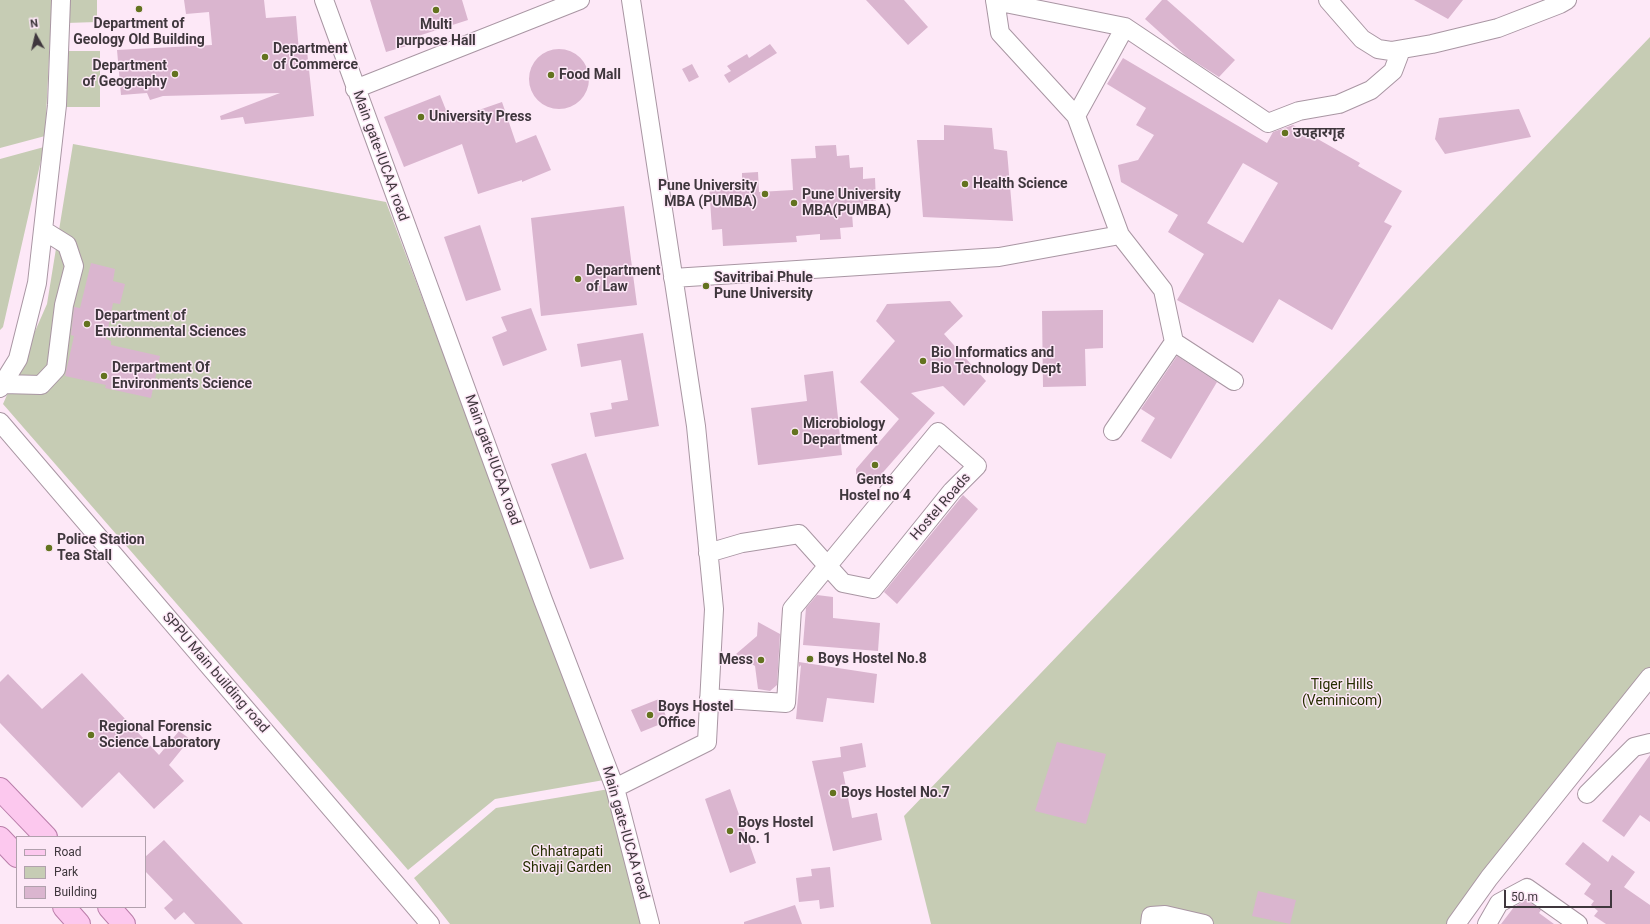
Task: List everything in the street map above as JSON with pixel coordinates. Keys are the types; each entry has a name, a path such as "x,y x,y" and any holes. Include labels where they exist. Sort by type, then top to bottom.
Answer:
{"main road":[{"path":"0,789 45,836"},
{"path":"0,838 16,855"},
{"path":"65,908 80,924"},
{"path":"110,908 124,924"}],"street":[{"path":"2,386 18,360 37,283 57,105 61,0"},
{"name":"Main gate-IUCAA road","path":"324,0 355,89 543,600 615,788 650,924"},
{"path":"355,89 580,0"},
{"path":"615,788 707,742 714,609 696,426 631,0"},
{"path":"1328,0 1362,39 1369,44 1378,49 1401,50 1498,28 1567,0"},
{"path":"1234,381 1174,342 1162,290 1120,235 1076,116 1000,32 995,1 1126,27 1268,123 1300,111 1340,104 1371,90 1393,71 1401,50"},
{"path":"1076,116 1126,27"},
{"path":"2,386 41,385 56,369 64,305 74,266 67,245 43,230"},
{"path":"673,278 999,257 1120,235"},
{"path":"1113,431 1174,342"},
{"name":"SPPU Main building road","path":"0,422 430,924"},
{"name":"Hostel Roads","path":"709,698 786,703 792,609 826,565 938,432 977,466 952,491 872,589 843,583 826,565"},
{"path":"708,553 742,543 799,534 826,565"},
{"path":"1456,924 1489,878 1650,677"},
{"path":"1587,794 1634,747 1650,743"},
{"path":"1487,924 1499,903 1527,888 1578,924"},
{"path":"1150,924 1152,916 1165,915 1204,924"}],"green space":[{"path":"0,0 52,0 45,136 0,148"},
{"path":"66,0 97,0 97,22 66,23"},
{"name":"Tiger Hills (Veminicom)","path":"1650,37 1650,677 1456,924 931,924 904,816"},
{"path":"66,51 100,51 100,107 66,107"},
{"path":"73,144 386,202 604,780 495,799 408,870 3,404 47,304"},
{"path":"44,147 3,327 0,330 0,159"},
{"name":"Chhatrapati Shivaji Garden","path":"615,788 650,924 450,924 414,878 496,808"}],"building":[{"path":"184,0 264,0 266,18 296,16 299,52 307,51 314,116 245,124 243,117 221,120 220,116 280,93 163,96 150,100 147,93 121,95 117,50 212,45 209,12 186,14"},
{"path":"370,0 462,0 468,20 415,37 417,43 386,52"},
{"path":"866,0 904,0 928,27 908,45"},
{"path":"1162,0 1167,0 1235,60 1219,77 1186,56 1145,19"},
{"path":"1414,0 1463,0 1448,19"},
{"path":"770,44 777,53 729,83 724,75 731,71 727,66 747,54 749,58"},
{"path":"553,49 565,49 576,54 584,62 589,73 587,91 576,104 565,109 553,109 542,104 534,96 529,85 529,73 534,62 542,54"},
{"path":"1123,58 1267,143 1273,132 1293,125 1360,163 1358,166 1402,191 1384,222 1392,226 1332,330 1279,299 1253,343 1177,300 1204,254 1168,232 1178,215 1121,182 1118,165 1138,160 1154,135 1136,125 1146,108 1107,84","holes":["1243,163 1278,183 1243,243 1207,223"]},
{"path":"692,64 699,77 689,82 682,69"},
{"path":"440,95 450,120 502,102 516,143 536,135 551,170 522,182 522,180 478,194 462,144 404,167 384,117"},
{"path":"1519,109 1531,137 1445,154 1435,139 1439,118"},
{"name":"Health Science","path":"944,125 992,128 994,149 1007,151 1013,221 923,217 917,140 944,140"},
{"name":"Pune University MBA (PUMBA)","path":"836,145 837,156 849,155 850,168 863,167 863,179 875,178 876,201 863,201 864,213 852,213 853,227 840,228 841,239 820,240 820,234 796,236 797,242 723,246 722,229 712,230 709,185 742,183 742,173 758,172 759,192 793,190 791,159 816,158 815,146"},
{"name":"Department of Law","path":"624,206 637,305 541,316 531,218"},
{"path":"480,225 501,290 466,301 444,237"},
{"name":"Department of Environmental Sciences","path":"91,263 115,269 113,281 125,284 120,304 113,303 106,339 111,341 111,345 160,356 151,398 105,388 106,385 65,376 74,336 71,335 74,307 80,308"},
{"name":"Bio Informatics and Bio Technology Dept","path":"950,301 963,316 944,334 986,381 964,406 943,386 911,393 935,413 871,486 856,474 856,469 899,419 860,382 895,341 876,321 887,304"},
{"path":"531,308 547,350 503,366 492,337 507,331 501,317"},
{"path":"1103,310 1103,348 1085,349 1086,386 1043,387 1042,311"},
{"path":"643,333 659,426 595,437 590,413 612,409 611,403 628,400 621,360 581,367 577,344"},
{"path":"1177,356 1217,382 1171,459 1141,441 1155,418 1141,409"},
{"path":"833,371 842,455 758,465 751,408 807,401 804,375"},
{"path":"586,453 624,559 590,569 551,464"},
{"path":"963,495 978,509 897,604 884,592"},
{"path":"817,595 833,597 833,618 880,623 878,651 803,645 806,608"},
{"name":"Mess","path":"758,622 780,634 777,685 770,691 758,689 755,666 736,654 757,636"},
{"path":"799,662 877,674 874,703 827,698 823,722 796,719 801,665 799,667"},
{"path":"82,673 159,755 179,731 190,739 169,765 184,781 154,809 119,772 82,808 0,723 0,682 8,674 42,709"},
{"name":"Boys Hostel Office","path":"659,699 668,721 641,732 631,710"},
{"path":"1057,742 1106,754 1086,824 1035,811"},
{"name":"Boys Hostel No.7","path":"862,743 866,767 843,772 852,818 877,813 882,840 833,851 812,761 841,757 840,747"},
{"path":"1650,755 1650,822 1640,815 1624,837 1602,821"},
{"name":"Boys Hostel No. 1","path":"730,789 756,863 730,873 705,799"},
{"path":"164,840 243,924 195,924 184,912 175,920 164,908 173,900 146,872 146,856"},
{"path":"1583,842 1608,862 1612,855 1635,872 1624,887 1650,905 1650,924 1606,924 1594,916 1598,911 1591,905 1594,901 1584,894 1591,884 1565,864"},
{"path":"830,867 834,907 820,909 819,900 799,902 796,878 812,876 811,869"},
{"path":"1258,891 1296,900 1290,924 1252,916"},
{"path":"1526,900 1541,910 1539,913 1554,924 1501,924 1514,907"},
{"path":"795,905 802,924 744,924 744,922"}],"place":[{"name":"Department of Geology Old Building","path":"139,9"},
{"name":"Multi purpose Hall","path":"436,10"},
{"name":"Department of Commerce","path":"265,57"},
{"name":"Department of Geography","path":"175,74"},
{"name":"Food Mall","path":"551,75"},
{"name":"University Press","path":"421,117"},
{"name":"उपहारगृह","path":"1285,133"},
{"name":"Health Science","path":"965,184"},
{"name":"Pune University MBA (PUMBA)","path":"765,194"},
{"name":"Pune University MBA(PUMBA)","path":"794,203"},
{"name":"Department of Law","path":"578,279"},
{"name":"Savitribai Phule Pune University","path":"706,286"},
{"name":"Department of Environmental Sciences","path":"87,324"},
{"name":"Bio Informatics and Bio Technology Dept","path":"923,361"},
{"name":"Derpartment Of Environments Science","path":"104,376"},
{"name":"Microbiology Department","path":"795,432"},
{"name":"Gents Hostel no 4","path":"875,465"},
{"name":"Police Station Tea Stall","path":"49,548"},
{"name":"Boys Hostel No.8","path":"810,659"},
{"name":"Mess","path":"761,660"},
{"name":"Boys Hostel Office","path":"650,715"},
{"name":"Regional Forensic Science Laboratory","path":"91,735"},
{"name":"Boys Hostel No.7","path":"833,793"},
{"name":"Boys Hostel No. 1","path":"730,831"}]}
